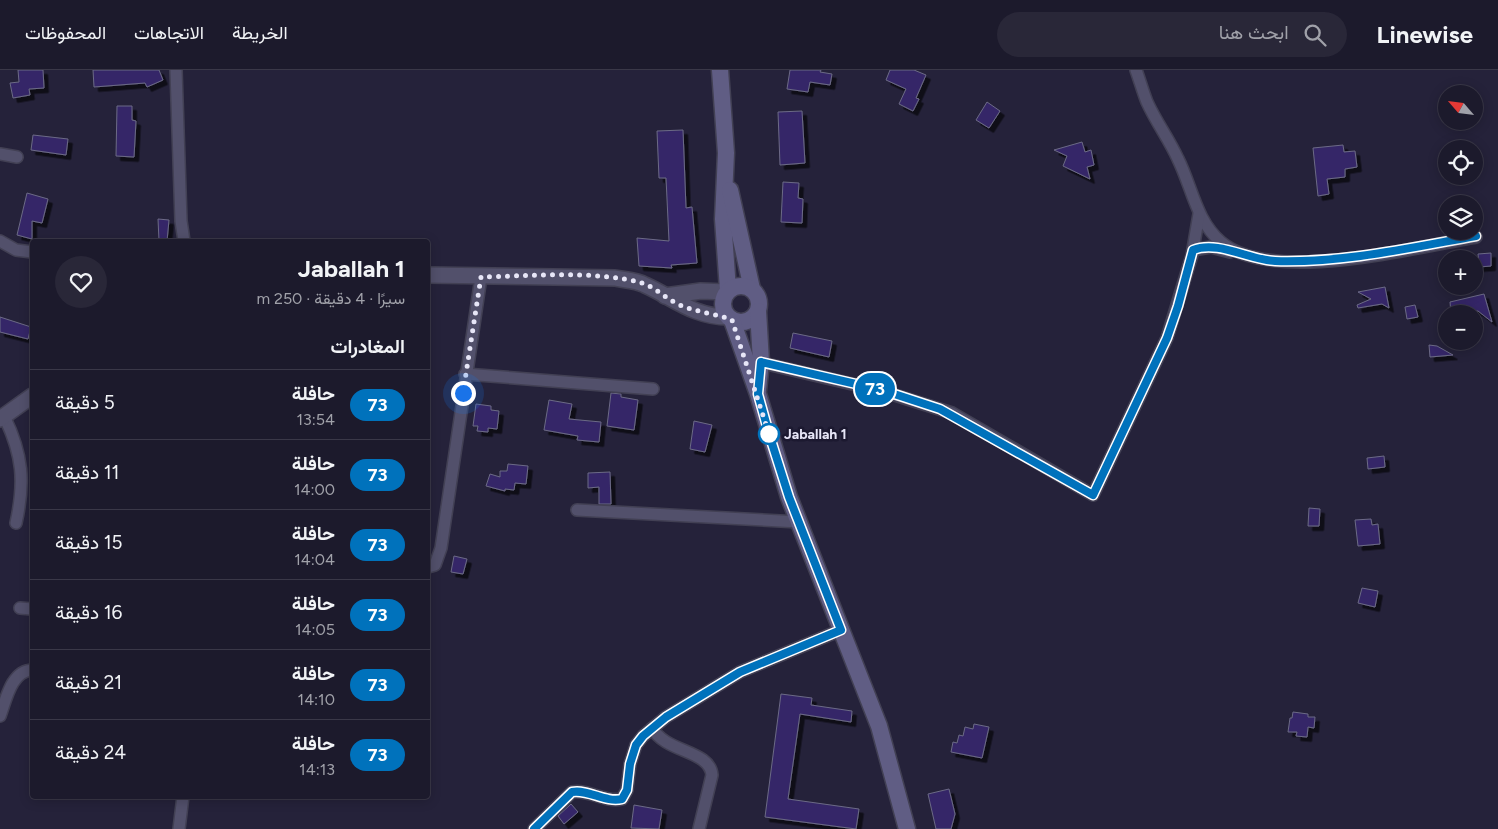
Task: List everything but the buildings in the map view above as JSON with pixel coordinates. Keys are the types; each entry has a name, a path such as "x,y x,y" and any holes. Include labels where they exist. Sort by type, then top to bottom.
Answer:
{"main road":[{"path":"720,70 726,176 724,219 728,292 722,305 730,319 758,394 798,522 879,726 908,829"},
{"path":"726,176 738,220 752,289 758,299 761,362 758,394"},
{"path":"728,292 736,286 752,289"},
{"path":"730,319 738,322 750,320 758,311"}],"street":[{"path":"176,70 181,221 184,239"},
{"path":"1136,70 1147,102 1185,174 1199,214 1221,242 1242,254"},
{"path":"0,154 17,157"},
{"path":"745,360 882,390 936,407 959,417 1093,495 1167,338 1193,250 1199,214"},
{"path":"1193,250 1200,247 1211,248 1274,261 1355,258 1454,240"},
{"path":"0,241 16,250 30,252"},
{"path":"430,275 615,278 643,283 682,307 730,319"},
{"path":"430,566 435,565 441,548 465,374 481,277"},
{"path":"665,296 701,291 728,292"},
{"path":"465,374 653,389"},
{"path":"16,523 22,497 22,474 14,437 2,418 30,397"},
{"path":"577,510 798,522"},
{"path":"20,608 30,609"},
{"path":"534,829 572,792 579,791 611,799 622,799 627,790 630,764 636,745 652,728 721,681 841,630"},
{"path":"0,716 13,683 24,672 30,670"},
{"path":"652,728 662,741 702,759 711,768 699,829"},
{"path":"179,829 182,799"}],"bus line":[{"name":"73","path":"534,829 572,792 579,791 611,799 622,799 627,790 630,764 636,745 643,736 666,717 721,681 769,658 841,630 789,497 770,437 758,394 761,362 882,390 952,413 1093,495 1167,338 1193,250 1200,247 1211,248 1265,260 1303,261 1371,256 1455,240"}],"place":[{"name":"Jaballah 1","path":"769,434"}],"route":[{"path":"463,393 481,277 568,276 615,278 643,283 682,307 717,317 728,317 732,320 758,394 770,437 769,434"}]}
